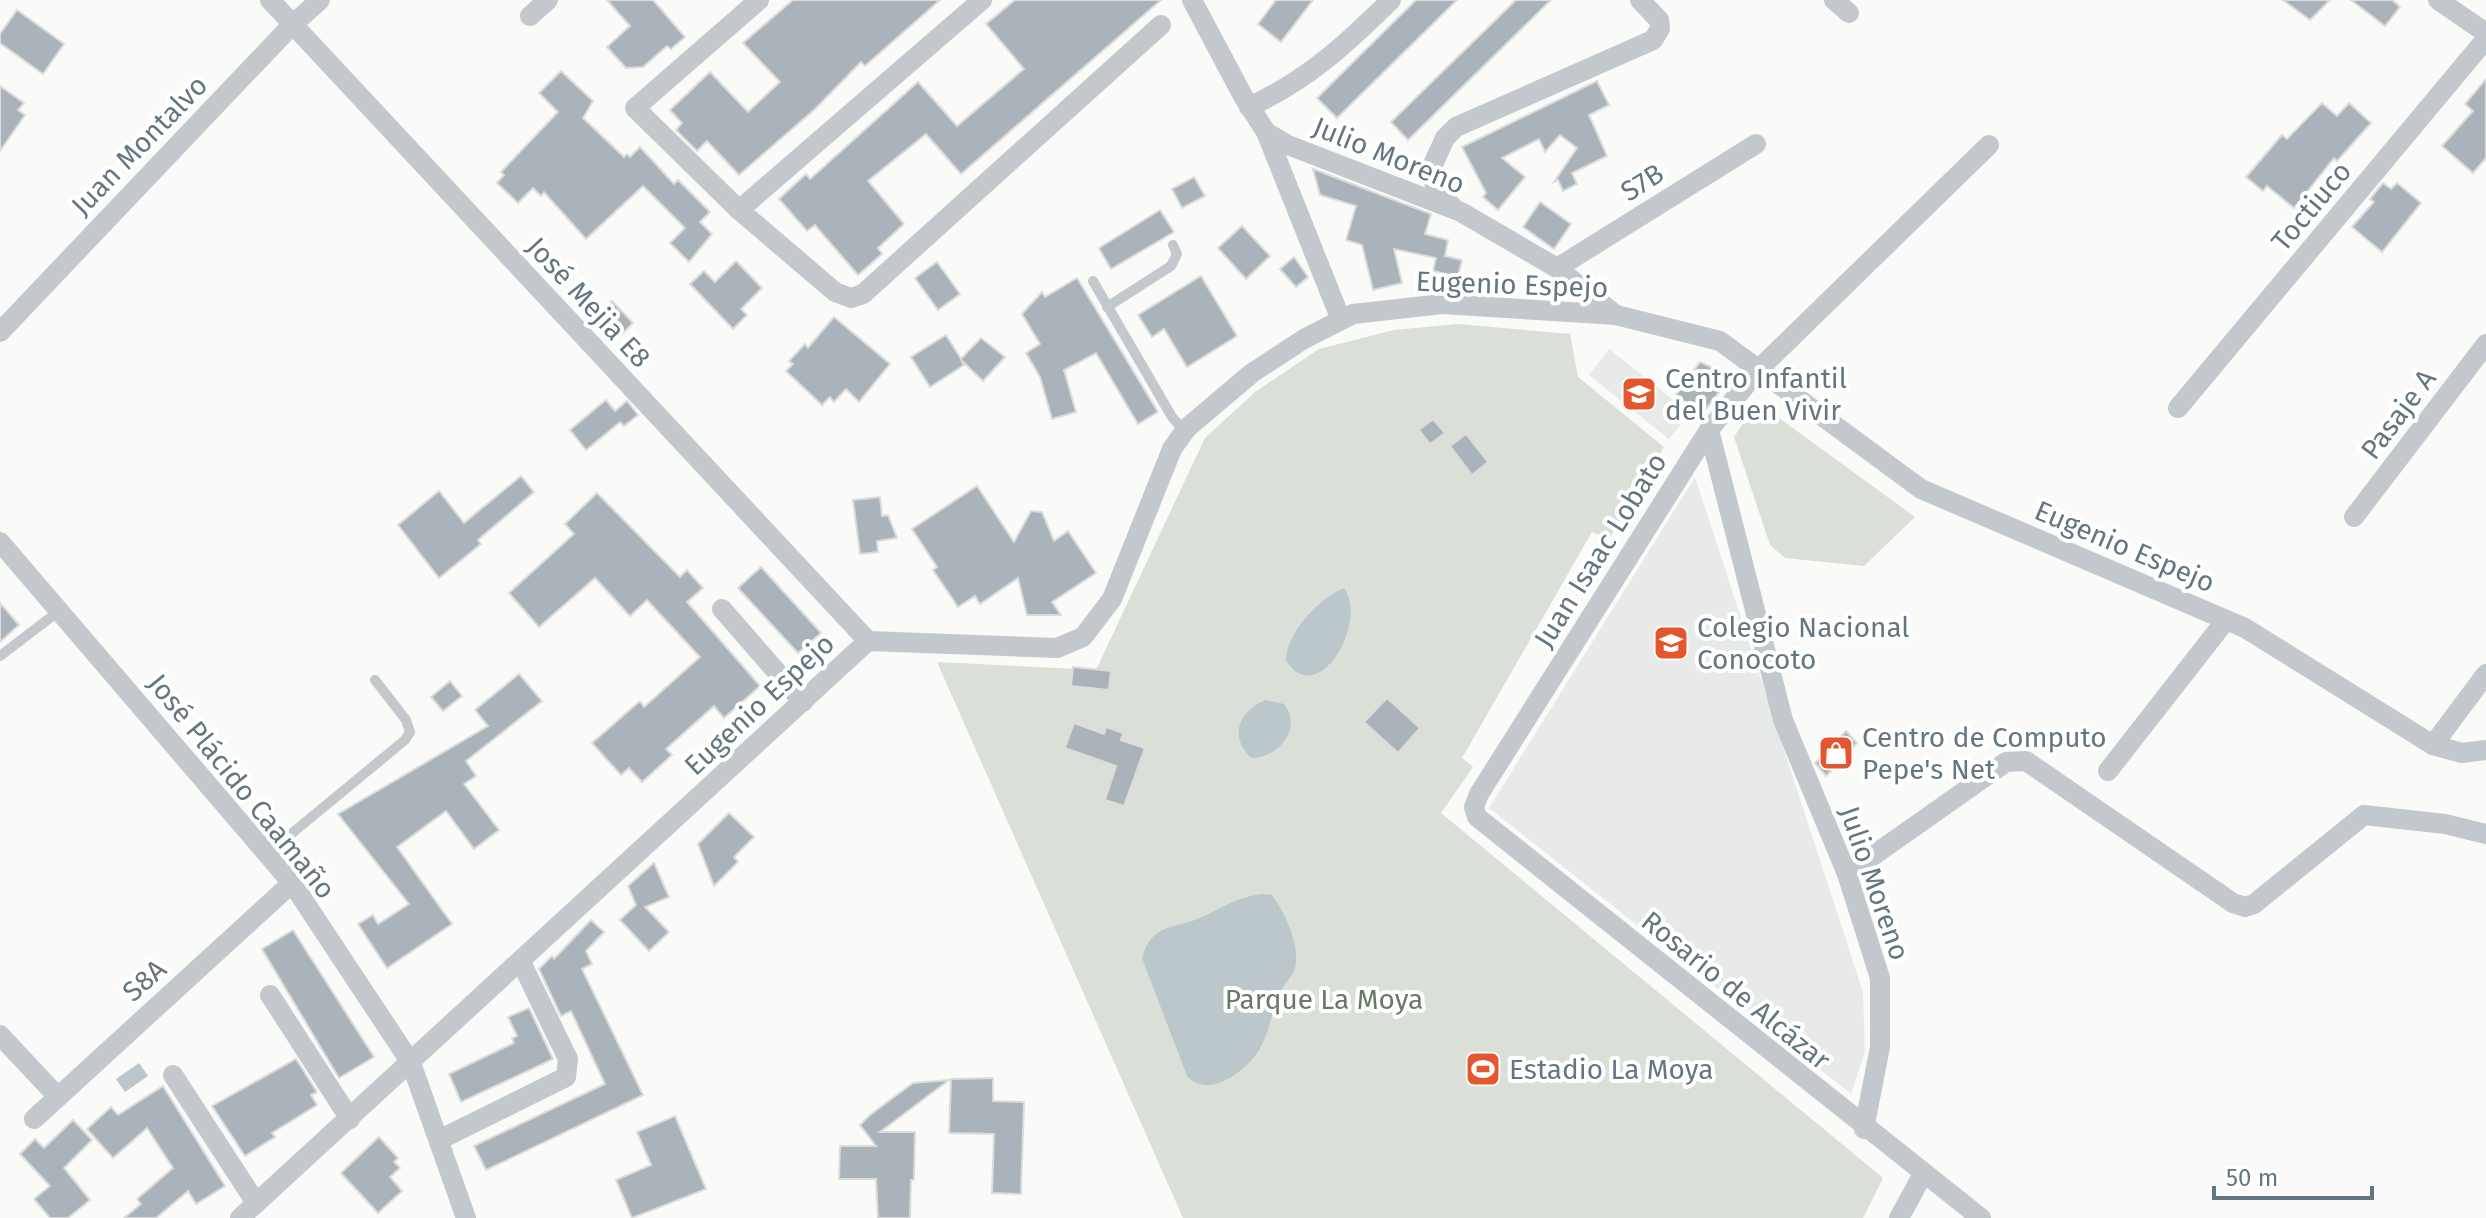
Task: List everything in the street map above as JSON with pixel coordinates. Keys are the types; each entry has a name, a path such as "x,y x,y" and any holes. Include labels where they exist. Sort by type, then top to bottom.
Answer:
{"street":[{"name":"José Mejia E8","path":"270,0 868,641"},
{"name":"Juan Montalvo","path":"0,332 292,25 320,0"},
{"path":"530,16 548,0"},
{"path":"759,0 635,108 739,210 835,292 851,298 863,294 1161,25"},
{"path":"739,210 982,0"},
{"name":"Julio Moreno","path":"1192,0 1249,107 1266,132 1288,145 1461,212 1557,268 1616,315"},
{"path":"1249,107 1303,79 1337,53 1391,0"},
{"path":"1461,212 1439,196 1433,185 1430,171 1445,138 1456,127 1653,40 1660,29 1659,20 1640,0"},
{"path":"2438,0 2483,47"},
{"name":"Toctiuco","path":"2178,408 2483,47"},
{"path":"1266,132 1341,320"},
{"name":"S7B","path":"1557,268 1756,144"},
{"name":"Juan Isaac Lobato","path":"1479,794 1709,430 1759,369 1989,145"},
{"name":"Eugenio Espejo","path":"240,1218 868,641 1057,648 1083,637 1112,599 1172,449 1185,432 1252,373 1304,339 1353,314 1442,304 1616,315 1720,341 1921,489 2245,628 2433,745 2462,753 2486,750"},
{"name":"Pasaje A","path":"2354,517 2486,344"},
{"name":"Julio Moreno","path":"1709,430 1783,720 1847,874 1880,978 1880,1047 1864,1129"},
{"name":"José Plácido Caamaño","path":"0,542 292,883 411,1063 466,1218"},
{"path":"722,609 803,702"},
{"path":"2108,771 2226,620"},
{"path":"2433,745 2486,674"},
{"path":"1847,874 2006,762 2020,760 2026,761 2233,903 2245,907 2254,904 2364,815 2445,824 2486,834"},
{"name":"Rosario de Alcázar","path":"1479,794 1474,807 1477,817 1864,1129 1981,1218"},
{"name":"S8A","path":"34,1119 292,883"},
{"path":"439,1140 566,1077 570,1069 521,962"},
{"path":"270,995 350,1119"},
{"path":"0,1035 58,1097"},
{"path":"173,1075 256,1203"},
{"path":"1899,1218 1923,1174"}],"lane":[{"path":"1107,307 1171,266 1177,254 1173,245"},
{"path":"1093,281 1172,417 1185,432"},
{"path":"0,656 59,611"},
{"path":"268,853 405,740 410,732 406,720 375,680"}],"shaded area":[{"name":"Centro Infantil del Buen Vivir","path":"1609,349 1690,413 1669,439 1589,375"},
{"name":"Colegio Nacional Conocoto","path":"1695,477 1863,992 1865,1052 1851,1094 1489,808"},
{"path":"1344,588 1350,603 1350,621 1336,656 1325,668 1312,675 1299,673 1286,661 1292,639 1315,608"},
{"path":"1265,700 1284,704 1291,723 1289,732 1271,753 1251,758 1240,741 1240,725 1248,711"},
{"path":"1261,894 1272,895 1286,919 1295,946 1295,967 1279,995 1264,1039 1251,1061 1225,1081 1205,1085 1195,1082 1187,1076 1142,958 1152,938 1166,928"},
{"path":"139,1063 148,1076 125,1092 116,1079"}],"green space":[{"name":"Parque La Moya","path":"1458,324 1570,334 1578,377 1664,447 1609,539 1592,532 1462,758 1473,767 1441,813 1883,1178 1863,1218 1183,1218 937,662 1096,670 1205,438 1255,392 1319,349 1394,330"},
{"path":"1757,402 1915,517 1864,566 1785,558 1770,545 1734,437"}],"building":[{"path":"607,0 653,0 685,37 671,49 667,46 643,67 626,68 607,47 630,26"},
{"path":"793,0 940,0 865,66 861,62 815,109 739,175 707,141 697,151 676,130 682,123 670,110 710,72 748,112 780,82 743,43"},
{"path":"1015,0 1161,0 961,174 926,134 868,181 904,224 878,248 882,254 858,275 815,225 807,231 779,199 806,174 810,179 918,82 957,126 1024,69 986,24"},
{"path":"1276,0 1313,0 1281,42 1258,24"},
{"path":"1416,0 1457,0 1337,118 1317,98"},
{"path":"1516,0 1551,0 1408,140 1391,122"},
{"path":"2283,0 2330,0 2310,20"},
{"path":"2351,0 2392,0 2400,7 2385,26"},
{"path":"17,10 64,44 43,74 0,43 0,34"},
{"path":"561,71 593,101 583,118 624,157 627,154 630,157 640,147 674,184 678,180 710,212 700,222 712,234 689,262 670,243 685,228 643,186 586,239 544,192 541,196 533,188 518,203 497,183 504,175 501,172 558,112 539,93"},
{"path":"2486,79 2486,158 2473,173 2442,146 2473,111 2465,104"},
{"path":"1597,81 1609,105 1589,115 1607,156 1572,173 1577,184 1563,191 1558,180 1554,182 1577,148 1560,135 1545,152 1539,139 1502,158 1525,177 1498,210 1483,197 1486,193 1462,147"},
{"path":"0,86 24,103 18,110 25,115 0,151"},
{"path":"2322,103 2337,116 2349,103 2371,123 2337,161 2334,158 2294,208 2267,186 2263,191 2246,177 2282,135 2287,139"},
{"path":"1313,169 1431,214 1425,234 1448,240 1445,256 1462,260 1458,277 1433,271 1436,258 1394,249 1402,283 1373,290 1362,245 1346,240 1356,206 1320,195"},
{"path":"1194,177 1205,196 1182,208 1172,189"},
{"path":"2383,183 2391,189 2397,183 2421,203 2382,252 2352,227 2374,202 2370,199"},
{"path":"1540,202 1571,224 1554,249 1523,227"},
{"path":"1160,210 1174,232 1111,269 1099,248"},
{"path":"1242,226 1270,256 1246,279 1218,248"},
{"path":"1294,257 1308,277 1296,287 1280,269"},
{"path":"736,261 762,288 741,309 747,315 733,329 690,284 704,271 715,282"},
{"path":"937,262 960,294 938,310 915,278"},
{"path":"1201,276 1237,336 1187,367 1164,329 1152,337 1138,315"},
{"path":"1077,278 1158,412 1138,424 1096,353 1064,370 1076,412 1052,419 1040,377 1026,353 1040,344 1022,314 1042,292 1045,297"},
{"path":"612,301 633,323 618,338 598,316"},
{"path":"834,317 890,364 859,402 846,389 834,402 830,397 822,405 786,371 793,364 789,361 805,344 808,348"},
{"path":"946,335 961,359 981,338 1005,357 983,381 961,360 964,365 930,387 911,357"},
{"path":"1700,362 1724,373 1726,383 1702,414 1676,395"},
{"path":"606,400 615,411 627,401 638,415 624,426 620,422 586,450 570,430"},
{"path":"1433,419 1445,433 1430,444 1419,430"},
{"path":"1466,434 1488,462 1472,475 1450,446"},
{"path":"521,476 534,492 478,540 481,544 439,578 398,525 439,491 464,523"},
{"path":"977,486 1014,542 1031,511 1042,512 1054,541 1068,531 1096,573 1052,602 1061,615 1027,615 1018,578 980,604 975,596 958,607 933,570 937,567 912,529"},
{"path":"597,493 680,577 687,570 703,588 687,602 760,686 724,718 714,706 666,749 672,755 642,782 629,768 621,775 592,743 640,701 644,707 700,657 647,600 630,616 595,578 539,627 509,593 574,534 565,524"},
{"path":"880,497 882,516 888,515 897,538 877,541 878,552 860,554 853,500"},
{"path":"761,567 821,633 798,653 738,588"},
{"path":"0,603 19,625 0,642"},
{"path":"1073,667 1111,671 1109,690 1071,686"},
{"path":"519,674 542,701 466,761 476,776 464,784 499,830 474,849 446,811 397,847 452,924 387,968 358,924 373,915 378,924 409,904 338,814 488,726 475,710"},
{"path":"450,681 462,696 443,711 431,697"},
{"path":"1387,698 1420,728 1398,753 1364,722"},
{"path":"1074,723 1104,734 1106,727 1123,733 1121,740 1145,748 1124,806 1105,800 1116,766 1065,748"},
{"name":"Centro de Computo Pepe's Net","path":"1846,731 1857,743 1826,776 1815,763"},
{"path":"729,813 754,837 734,857 738,862 714,886 698,844"},
{"path":"654,863 669,897 645,907 669,932 649,951 620,920 636,905 628,886"},
{"path":"591,920 604,932 586,951 592,964 582,969 643,1095 486,1170 474,1146 605,1084 571,1011 561,1016 539,969 552,956 554,959"},
{"path":"293,930 374,1057 339,1078 262,949"},
{"path":"529,1008 553,1059 461,1102 449,1074 514,1043 512,1038 517,1036 508,1017"},
{"path":"296,1059 317,1092 311,1095 317,1105 272,1133 275,1137 245,1156 212,1106"},
{"path":"993,1078 993,1101 1024,1102 1021,1194 992,1193 994,1134 949,1133 951,1079"},
{"path":"949,1080 880,1132 915,1132 914,1180 911,1180 910,1218 878,1218 876,1179 839,1179 840,1146 876,1146 860,1125 870,1115 913,1083"},
{"path":"163,1086 225,1186 196,1204 188,1191 156,1218 124,1218 141,1204 137,1199 173,1168 147,1128 113,1158 87,1129 111,1107 118,1115"},
{"path":"675,1116 706,1189 632,1218 616,1180 651,1165 637,1132"},
{"path":"73,1120 92,1140 64,1168 90,1200 68,1218 50,1218 34,1199 50,1186 20,1154 35,1139 44,1148"},
{"path":"379,1137 398,1158 394,1162 400,1168 390,1177 402,1191 378,1213 341,1173"}],"place":[{"name":"Centro Infantil del Buen Vivir","path":"1639,394"},
{"name":"Colegio Nacional Conocoto","path":"1671,643"},
{"name":"Centro de Computo Pepe's Net","path":"1836,753"},
{"name":"Estadio La Moya","path":"1483,1069"}]}
